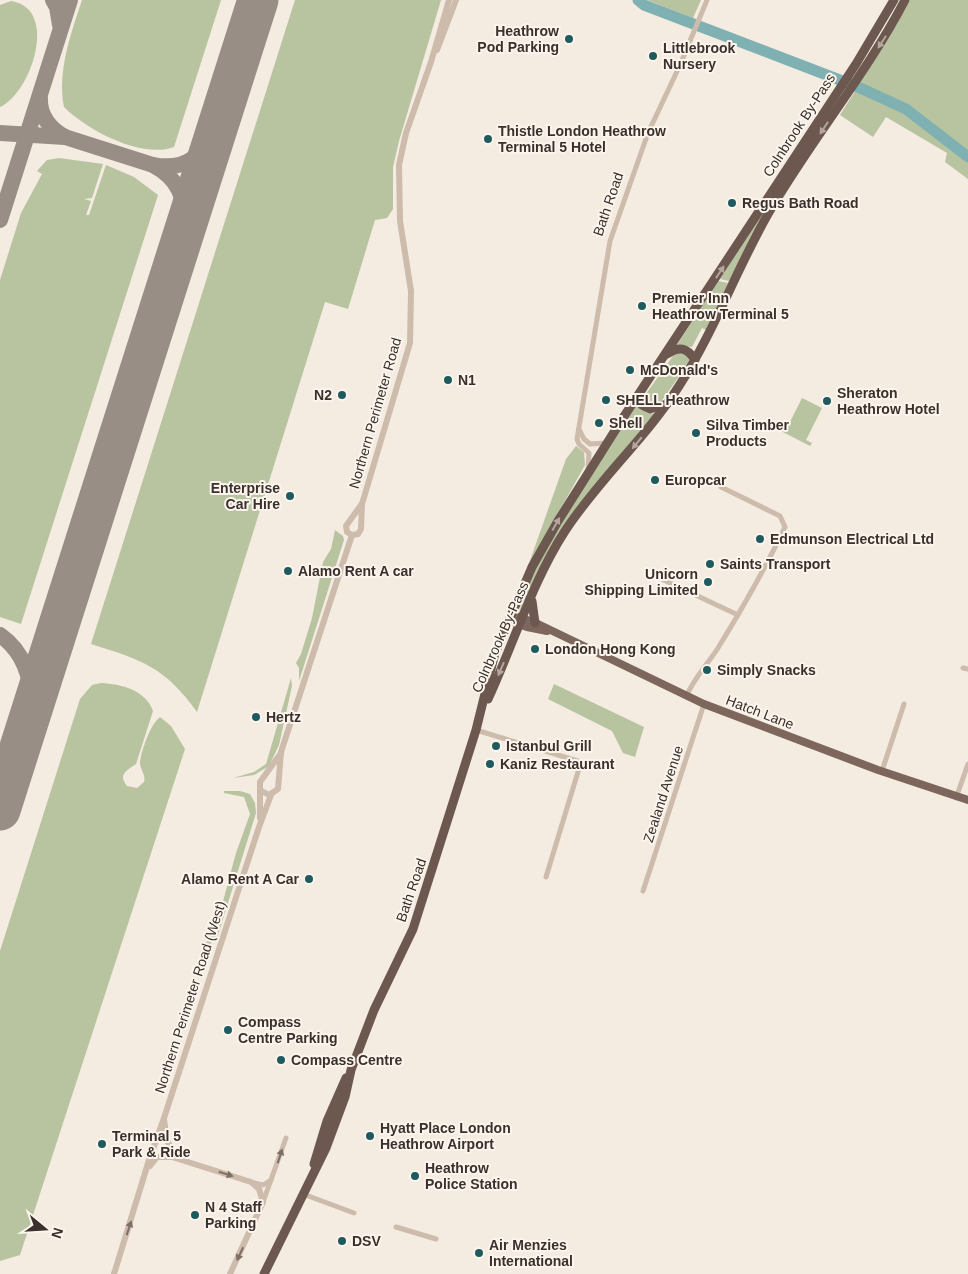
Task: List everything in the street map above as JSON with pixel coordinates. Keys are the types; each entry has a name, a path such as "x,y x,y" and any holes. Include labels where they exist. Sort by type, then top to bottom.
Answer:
{"highway":[{"name":"Colnbrook By-Pass","path":"481,714 493,661 510,616 532,567 608,442 848,76 894,0"},
{"name":"Colnbrook By-Pass","path":"481,714 532,596 560,540 572,522 667,404 695,360 769,212 854,85 886,35 905,0"},
{"path":"664,356 675,349 682,348 688,350 695,360"},
{"path":"637,397 642,405 650,409 667,404"},
{"path":"532,596 531,609 535,623"},
{"name":"Bath Road","path":"264,1274 311,1175 326,1148 345,1097 351,1070 374,1010 412,929 481,714"}],"main road":[{"name":"Hatch Lane","path":"510,616 549,631"},
{"name":"Hatch Lane","path":"521,621 535,623 686,697 882,771 956,798 968,800"}],"street":[{"path":"431,62 449,0"},
{"path":"431,62 456,0"},
{"name":"Bath Road","path":"588,475 589,455 578,443 578,429 608,248 648,133 707,0"},
{"name":"Northern Perimeter Road","path":"360,523 362,504 410,343 412,291 398,199 402,149 431,62"},
{"path":"578,429 584,439 590,444 608,442"},
{"path":"686,697 694,678 716,650 738,614 786,527 780,516 721,487"},
{"name":"Northern Perimeter Road","path":"352,520 362,504"},
{"path":"281,752 260,782 260,790 264,794 271,795 278,789 281,752 352,536 360,532 360,523 352,520 347,523 346,529 352,536"},
{"path":"653,575 738,614"},
{"name":"Zealand Avenue","path":"643,892 704,704"},
{"path":"882,771 904,704"},
{"path":"476,730 581,762 546,877"},
{"path":"956,798 968,764"},
{"path":"266,776 274,776 278,781"},
{"name":"Northern Perimeter Road (West)","path":"259,827 260,790"},
{"name":"Northern Perimeter Road (West)","path":"146,1174 160,1124 164,1118 271,795"},
{"path":"164,1118 167,1141 179,1159"},
{"path":"230,1274 264,1202 286,1138"},
{"path":"114,1274 146,1174 157,1157 165,1156 179,1159 263,1185 271,1180"},
{"path":"251,1182 260,1189 264,1202"},
{"path":"303,1194 354,1213"},
{"path":"396,1227 436,1239"}],"green space":[{"path":"82,0 221,0 174,147 161,150 131,146 86,125 64,107 62,80 66,53"},
{"path":"295,0 441,0 393,167 393,209 387,218 375,220 348,309 325,302 197,712 174,685 151,667 125,655 91,644"},
{"path":"647,0 701,0 693,18"},
{"path":"910,0 968,0 968,157 906,109 858,87 856,81"},
{"path":"11,1 26,7 34,18 37,34 36,51 22,85 12,98 0,107 0,5"},
{"path":"857,88 905,110 968,159 968,179 945,162 947,153 886,117 873,137 840,115"},
{"path":"59,158 103,164 92,198 84,199 91,201 86,215 89,215 106,165 134,177 158,195 21,624 0,617 0,280 21,213 42,174 37,171 47,160"},
{"path":"784,179 729,281 720,279"},
{"path":"718,281 728,283 706,330 702,328 692,347 677,345"},
{"path":"683,351 690,359 675,382 658,405 646,404 643,398 675,353"},
{"path":"802,398 822,408 806,440 812,443 810,446 779,430 780,428 786,430"},
{"path":"637,405 647,413 656,414 550,548 518,614 534,571 568,512"},
{"path":"576,446 584,452 585,465 527,569 566,459"},
{"path":"335,530 343,536 344,540 299,681 299,668 296,663 301,654 312,618 323,562 331,549"},
{"path":"291,678 292,686 279,745 269,766 254,775 233,778 254,772 266,764"},
{"path":"101,683 117,685 139,693 150,704 153,711 136,764 123,775 127,786 137,788 144,782 140,765 141,757 150,731 160,717 171,726 185,749 20,1255 0,1261 0,951 80,699 92,685"},
{"path":"554,684 644,727 635,757 623,753 612,731 548,699"},
{"path":"224,791 240,791 250,794 255,803 256,813 218,935 202,954 204,945 210,938 218,920 236,853 250,814 244,797 224,793"}],"waterway":[{"path":"638,0 644,5 858,87 906,109 968,157"}],"taxiway":[{"path":"53,0 57,7 60,25"},
{"path":"0,220 70,0"},
{"path":"40,98 41,110 46,121 65,137"},
{"path":"0,133 65,137 153,165 166,166 177,165 194,158 207,143 219,124"},
{"path":"153,165 169,176 179,190 184,206 186,226"},
{"path":"0,635 15,649 25,666 33,705"},
{"path":"0,779 18,754"}],"runway":[{"path":"0,810 258,0"}],"place":[{"name":"Heathrow Pod Parking","path":"569,39"},
{"name":"Littlebrook Nursery","path":"653,56"},
{"name":"Thistle London Heathrow Terminal 5 Hotel","path":"488,139"},
{"name":"Regus Bath Road","path":"732,203"},
{"name":"Premier Inn Heathrow Terminal 5","path":"642,306"},
{"name":"McDonald's","path":"630,370"},
{"name":"N1","path":"448,380"},
{"name":"N2","path":"342,395"},
{"name":"SHELL Heathrow","path":"606,400"},
{"name":"Sheraton Heathrow Hotel","path":"827,401"},
{"name":"Shell","path":"599,423"},
{"name":"Silva Timber Products","path":"696,433"},
{"name":"Europcar","path":"655,480"},
{"name":"Enterprise Car Hire","path":"290,496"},
{"name":"Edmunson Electrical Ltd","path":"760,539"},
{"name":"Saints Transport","path":"710,564"},
{"name":"Alamo Rent A car","path":"288,571"},
{"name":"Unicorn Shipping Limited","path":"708,582"},
{"name":"London Hong Kong","path":"535,649"},
{"name":"Simply Snacks","path":"707,670"},
{"name":"Hertz","path":"256,717"},
{"name":"Istanbul Grill","path":"496,746"},
{"name":"Kaniz Restaurant","path":"490,764"},
{"name":"Alamo Rent A Car","path":"309,879"},
{"name":"Compass Centre Parking","path":"228,1030"},
{"name":"Compass Centre","path":"281,1060"},
{"name":"Hyatt Place London Heathrow Airport","path":"370,1136"},
{"name":"Terminal 5 Park & Ride","path":"102,1144"},
{"name":"Heathrow Police Station","path":"415,1176"},
{"name":"N 4 Staff Parking","path":"195,1215"},
{"name":"DSV","path":"342,1241"},
{"name":"Air Menzies International","path":"479,1253"}]}
